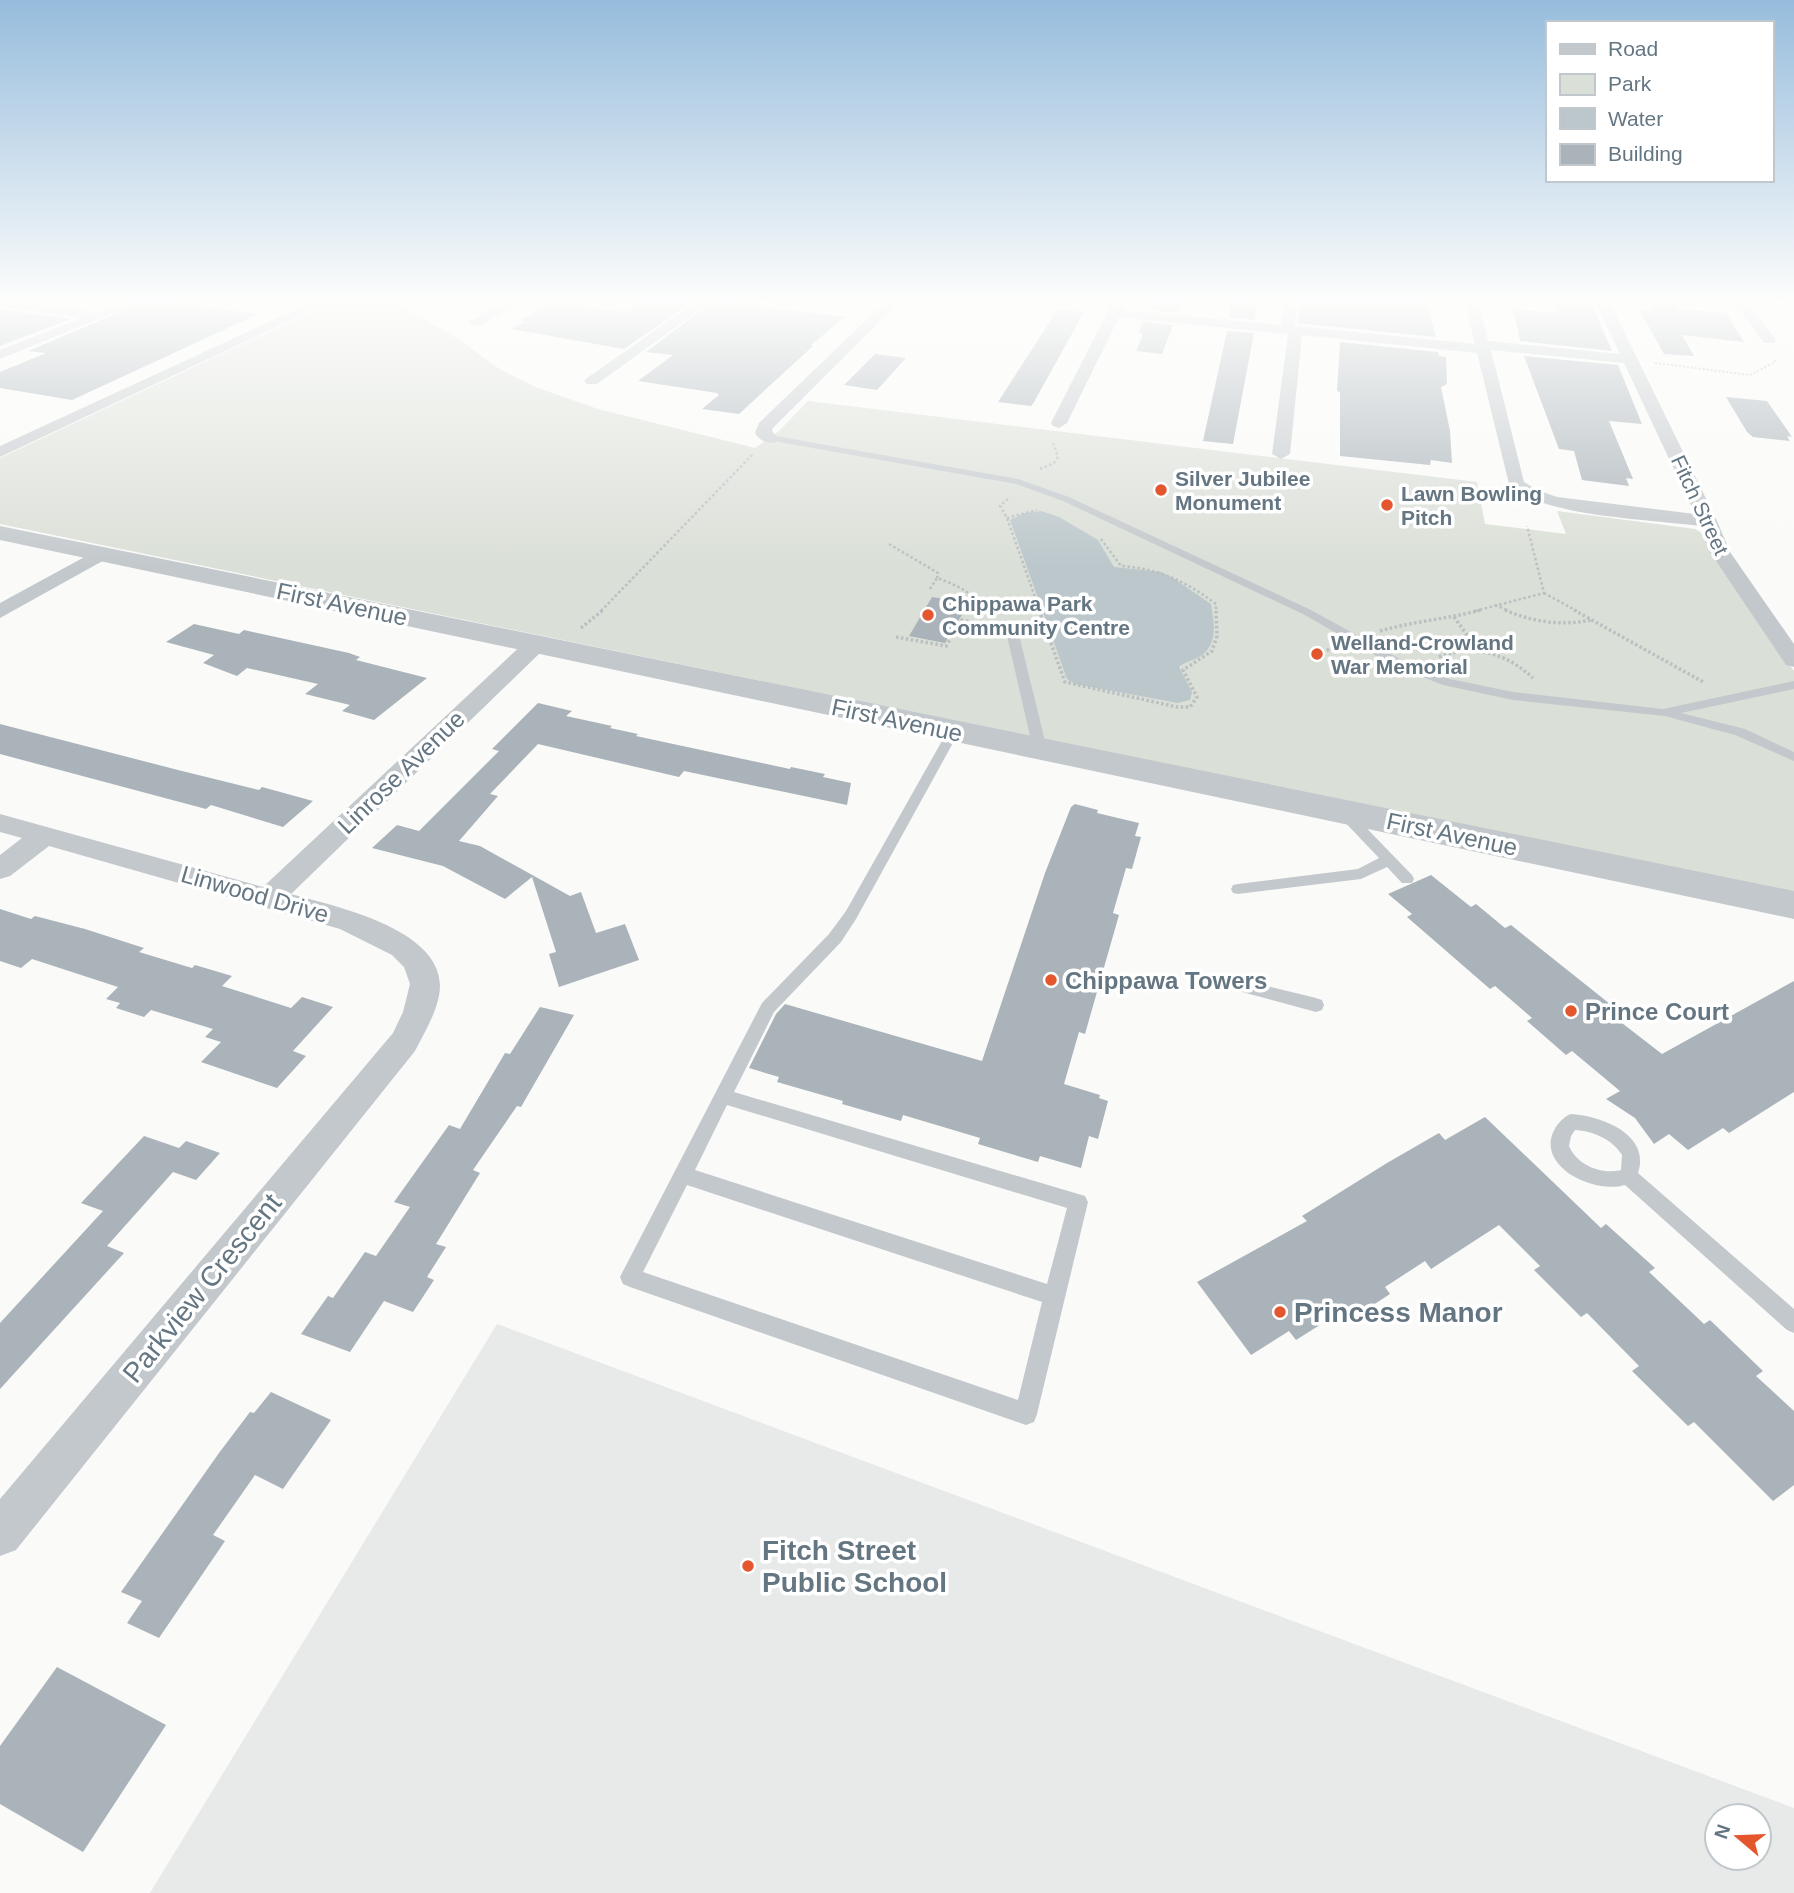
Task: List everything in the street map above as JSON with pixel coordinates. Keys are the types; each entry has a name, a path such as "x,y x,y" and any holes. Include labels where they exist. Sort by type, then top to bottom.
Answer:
{"street":[{"path":"0,452 130,391"},
{"path":"770,438 763,433 765,426 801,391"},
{"path":"1061,419 1075,391"},
{"path":"1281,454 1286,391"},
{"path":"1493,391 1516,484 1531,494 1554,502 1709,521"},
{"name":"Fitch Street","path":"1646,391 1709,521 1720,552 1794,660"},
{"name":"First Avenue","path":"0,533 1794,905"},
{"path":"0,612 101,554"},
{"name":"Linrose Avenue","path":"270,898 545,648"},
{"name":"Linwood Drive","path":"0,823 349,921 403,947 417,961 425,984 419,1012 404,1042"},
{"path":"0,869 44,836"},
{"name":"Parkview Crescent","path":"0,1534 404,1042"}],"lane":[{"path":"770,438 1018,482 1066,499 1166,545 1307,612 1396,662 1447,682 1555,702 1663,713 1740,732 1794,757"},
{"path":"1012,627 1040,749"},
{"path":"1663,713 1794,685"},
{"path":"722,1096 1078,1202 1026,1413 630,1277 722,1096 768,1008 835,938 953,732"},
{"path":"1343,812 1407,879"},
{"path":"1238,889 1361,874 1388,860"},
{"path":"1222,981 1316,1005"},
{"path":"683,1175 1054,1296"},
{"path":"1628,1176 1794,1323"}],"path":[{"path":"1061,419 1052,418 1044,428 1058,450 1058,457 1045,467 1023,475 1000,506 1007,518 1065,682 1164,704 1190,706 1197,697 1183,670 1206,658 1215,647 1218,634 1216,604 1185,581 1162,570 1121,566 1104,541 1095,535"},
{"path":"545,648 592,621 770,438"},
{"path":"1007,518 1043,510"},
{"path":"1527,526 1544,593"},
{"path":"889,544 938,573 930,589"},
{"path":"937,578 958,585 986,604 999,619"},
{"path":"1322,652 1411,622 1454,617 1544,593 1729,697"},
{"path":"1494,605 1541,622 1569,624 1592,620"},
{"path":"1454,617 1478,650"},
{"path":"896,637 946,646 962,620 989,625"},
{"path":"1417,670 1442,655 1478,650 1503,657 1527,671 1555,702"}],"shaded area":[{"name":"Fitch Street Public School","path":"497,1324 1794,1808 1794,1893 150,1893"}],"green space":[{"path":"142,391 548,391 598,409 755,448 779,431 808,401 1477,482 1485,524 1566,534 1557,511 1695,529 1703,534 1712,555 1794,671 1794,894 0,524 0,458"}],"water":[{"path":"1041,511 1059,517 1098,540 1114,567 1161,572 1211,604 1214,633 1210,646 1199,657 1179,667 1192,692 1190,700 1178,703 1075,684 1067,679 1010,520 1025,513"}],"building":[{"path":"20,391 91,391 72,400"},
{"path":"706,391 764,391 739,414 702,409 719,395"},
{"path":"1005,391 1040,391 1031,406 998,402"},
{"path":"1214,391 1243,391 1233,444 1203,441"},
{"path":"1442,391 1450,431 1452,463 1431,460 1430,465 1340,456 1340,392"},
{"path":"1537,391 1629,391 1642,424 1609,421 1633,479 1626,478 1629,486 1582,480 1574,451 1559,449"},
{"path":"1726,397 1767,401 1792,437 1787,436 1790,441 1753,437 1747,432"},
{"path":"932,597 969,603 945,643 909,636"},
{"path":"194,624 239,634 244,630 349,653 360,657 356,660 427,678 374,720 342,711 350,705 305,694 318,684 247,668 237,676 203,663 214,655 166,642"},
{"path":"538,703 572,711 566,716 612,726 610,728 638,734 636,736 825,774 823,777 851,783 847,805 684,771 679,777 538,744 490,794 498,796 459,841 480,846 570,896 581,892 596,933 625,924 639,960 559,987 549,954 556,952 532,877 505,899 443,866 372,848 397,825 419,831 499,751 492,749"},
{"path":"0,724 259,790 262,787 313,801 283,827 211,805 206,809 0,754"},
{"name":"Chippawa Towers","path":"1075,804 1098,810 1097,813 1139,823 1135,836 1141,837 1132,869 1126,868 1113,913 1119,915 1085,1034 1079,1032 1064,1084 1100,1095 1099,1098 1108,1101 1098,1139 1089,1136 1081,1168 1040,1156 1038,1162 978,1144 980,1138 903,1115 901,1121 842,1104 843,1101 777,1082 779,1077 749,1068 776,1014 785,1004 982,1061 1045,873 1071,807"},
{"name":"Prince Court","path":"1431,875 1471,907 1476,904 1505,928 1511,925 1625,1016 1618,1020 1662,1054 1794,981 1794,1092 1729,1133 1723,1128 1688,1150 1669,1134 1654,1144 1635,1118 1606,1099 1620,1091 1572,1051 1566,1055 1527,1021 1532,1018 1495,986 1490,989 1407,917 1412,914 1388,894"},
{"path":"0,909 31,919 35,916 85,929 144,948 139,952 192,968 195,965 232,976 222,986 291,1008 302,997 333,1007 293,1051 306,1056 277,1088 201,1062 221,1042 205,1037 213,1029 151,1010 144,1017 116,1008 120,1003 106,999 118,987 32,959 21,968 0,961"},
{"path":"540,1007 574,1015 521,1107 517,1106 473,1170 480,1173 436,1244 446,1247 427,1277 434,1280 413,1312 384,1301 350,1352 301,1334 328,1296 333,1298 365,1252 376,1256 410,1207 394,1202 449,1125 460,1129 505,1053 510,1054"},
{"name":"Princess Manor","path":"1485,1117 1601,1228 1606,1224 1655,1268 1649,1272 1704,1324 1710,1320 1763,1371 1756,1376 1794,1411 1794,1485 1773,1501 1694,1422 1688,1426 1632,1371 1639,1366 1587,1313 1581,1317 1534,1270 1540,1266 1499,1225 1431,1269 1425,1261 1385,1287 1390,1294 1350,1320 1342,1311 1296,1340 1289,1331 1251,1355 1197,1282 1307,1221 1302,1216 1439,1133 1445,1140"},
{"path":"144,1136 179,1148 186,1141 220,1153 196,1180 173,1172 107,1246 124,1253 0,1389 0,1323 103,1211 81,1203"},
{"path":"271,1392 331,1420 283,1489 255,1475 213,1535 225,1541 159,1638 127,1623 142,1601 121,1592 219,1453 250,1412 254,1413"},
{"path":"57,1667 166,1725 83,1852 0,1804 0,1746"}],"place":[{"name":"Silver Jubilee Monument","path":"1161,490"},
{"name":"Lawn Bowling Pitch","path":"1387,505"},
{"name":"Chippawa Park Community Centre","path":"928,615"},
{"name":"Welland-Crowland War Memorial","path":"1317,654"},
{"name":"Chippawa Towers","path":"1051,980"},
{"name":"Prince Court","path":"1571,1011"},
{"name":"Princess Manor","path":"1280,1312"},
{"name":"Fitch Street Public School","path":"748,1566"}]}
